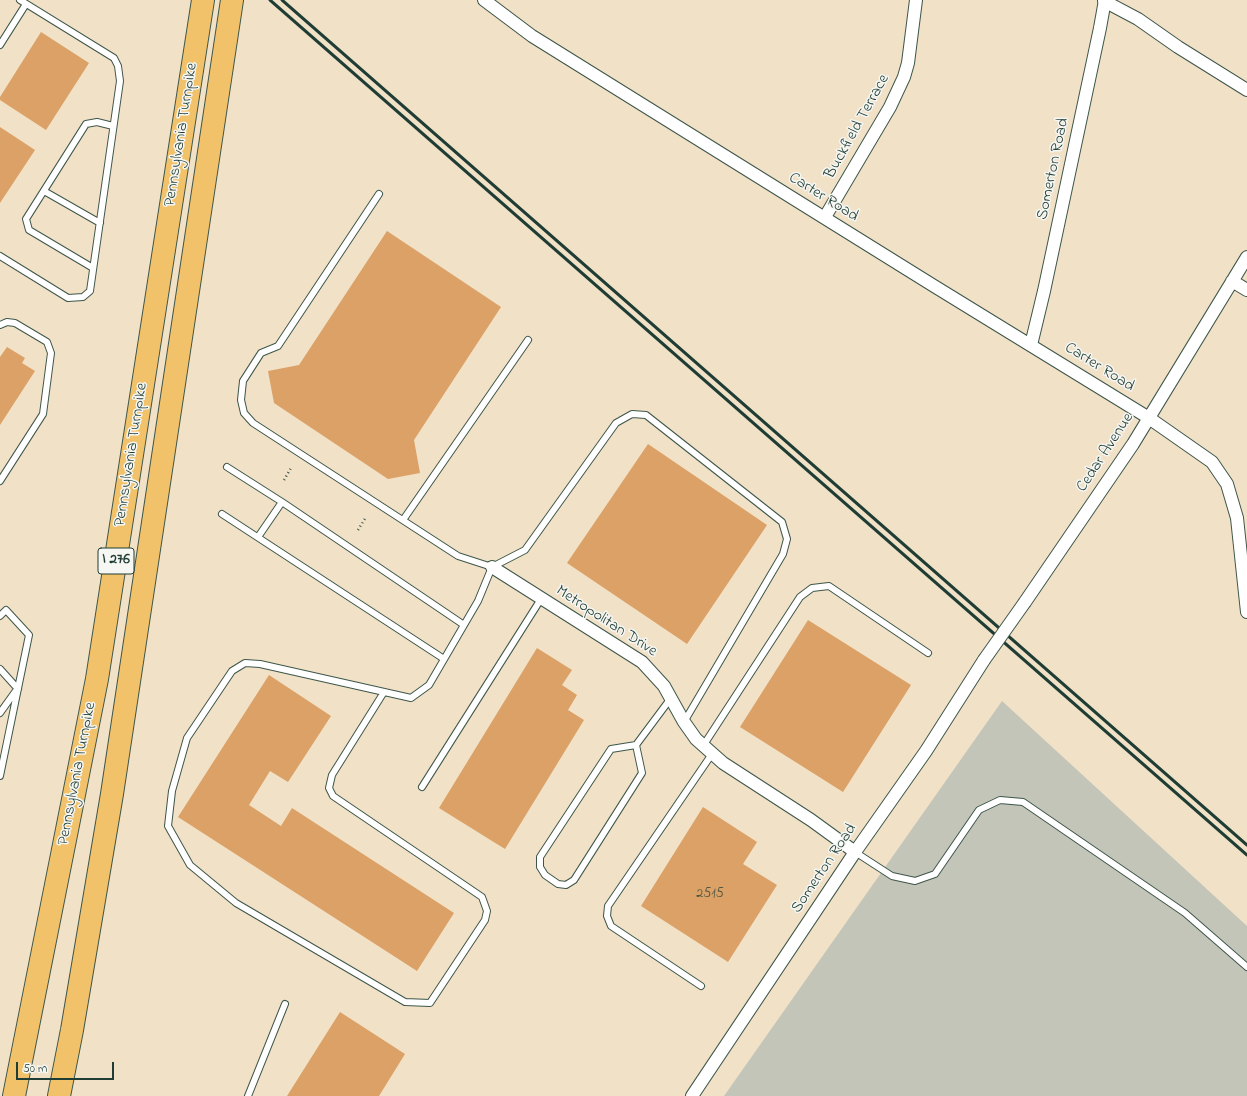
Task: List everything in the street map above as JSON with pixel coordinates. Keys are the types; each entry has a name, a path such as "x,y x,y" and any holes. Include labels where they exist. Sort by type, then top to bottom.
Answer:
{"highway":[{"name":"Pennsylvania Turnpike","path":"14,1096 97,679 203,0"},
{"name":"Pennsylvania Turnpike","path":"59,1096 72,1030 112,794 232,0"}],"street":[{"name":"Carter Road","path":"484,0 532,36 1149,418 1212,462 1228,484 1237,518 1247,612"},
{"name":"Buckfield Terrace","path":"825,218 883,120 904,77 908,63 916,0"},
{"path":"1104,1 1138,19 1178,47 1247,90"},
{"name":"Somerton Road","path":"1031,345 1046,283 1100,28 1104,1"},
{"name":"Cedar Avenue","path":"984,660 1133,444 1247,257"},
{"path":"1232,281 1247,290"},
{"name":"Metropolitan Drive","path":"492,567 642,662 664,686 684,722 696,739 722,763 811,820 855,852"},
{"name":"Somerton Road","path":"692,1096 855,852 926,751 984,660"}],"lane":[{"path":"0,45 23,2 114,58 118,66 120,81 90,291 82,298 68,298 0,256"},
{"path":"93,268 29,230 26,219 86,124 97,122 113,126"},
{"path":"44,191 100,223"},
{"path":"379,194 278,346 261,354 243,381 241,400 244,413 253,423 458,556 492,567"},
{"path":"0,325 6,322 16,322 47,342 51,353 43,414 0,480"},
{"path":"403,520 528,340"},
{"path":"384,692 332,775 329,788 333,796 482,897 487,911 485,920 430,1003 405,1002 236,903 190,865 168,826 172,791 187,738 232,671 245,664 260,664 411,698 428,684 444,659 478,601 492,567 525,550 616,423 632,414 646,415 782,522 787,539 783,554 684,722"},
{"path":"227,467 282,502 464,625"},
{"path":"258,537 282,502"},
{"path":"222,514 444,659"},
{"path":"702,986 611,926 607,916 608,906 708,750 800,597 812,588 829,586 928,653"},
{"path":"422,787 541,599"},
{"path":"0,616 6,610 29,635 0,776"},
{"path":"0,669 18,689"},
{"path":"0,713 18,689"},
{"path":"636,745 642,773 574,880 566,885 558,884 545,875 540,867 540,857 611,749 636,745 671,698"},
{"path":"855,852 892,876 915,882 935,874 979,810 1000,800 1023,802 1185,913 1247,967"},
{"path":"248,1096 285,1004"}],"path":[{"path":"284,480 292,468"},
{"path":"358,530 366,517"}],"shaded area":[{"path":"1002,701 1247,926 1247,1096 724,1096"}],"building":[{"path":"41,32 89,63 46,130 0,100 0,97"},
{"path":"0,127 35,150 0,203"},
{"path":"387,231 501,307 414,440 420,473 388,479 274,403 268,371 299,365"},
{"path":"7,347 25,358 22,363 35,371 0,425 0,357"},
{"path":"648,444 767,525 687,644 567,563"},
{"path":"808,620 911,685 843,792 740,727"},
{"path":"537,648 572,670 562,685 577,695 568,710 584,720 505,849 439,808"},
{"path":"269,675 331,716 288,782 270,771 249,805 281,826 292,808 454,913 417,971 178,817"},
{"path":"703,807 757,842 743,864 777,885 728,962 641,906"},
{"path":"340,1012 405,1054 379,1096 287,1096"}],"railway":[{"path":"270,0 1247,855"},
{"path":"282,0 1247,845"}]}
